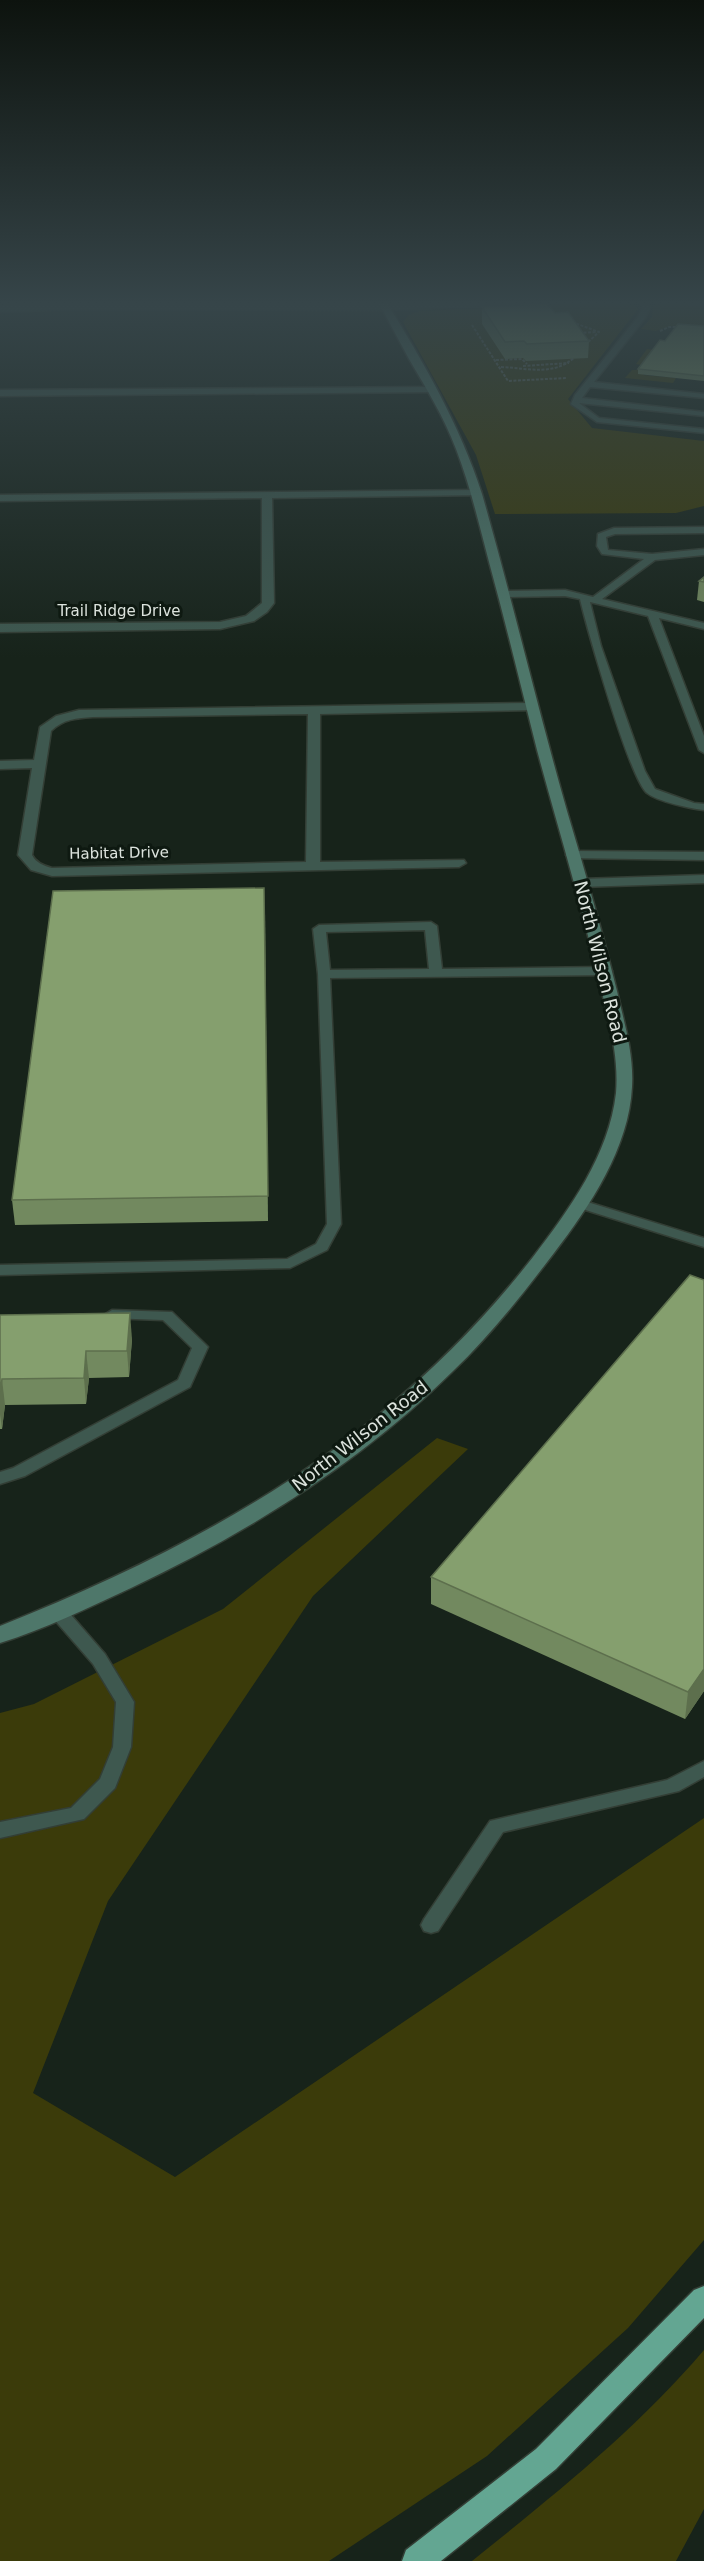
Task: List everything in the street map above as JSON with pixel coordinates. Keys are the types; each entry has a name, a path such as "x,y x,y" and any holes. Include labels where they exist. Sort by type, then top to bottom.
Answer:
{"highway":[{"path":"417,2561 546,2459 704,2299"}],"main road":[{"name":"North Wilson Road","path":"0,1635 105,1593 192,1549 275,1502 341,1456 399,1411 454,1360 505,1307 581,1204 614,1134 624,1093 623,1055 606,971 532,707 477,493 447,420"}],"street":[{"path":"0,498 477,493"},
{"name":"Trail Ridge Drive","path":"0,628 238,624 255,616 268,603 267,496"},
{"name":"Habitat Drive","path":"459,863 51,872 37,868 28,862 24,855 45,730 53,721 71,714 532,707"},
{"path":"313,865 314,710"},
{"path":"0,765 39,764"},
{"path":"573,855 704,856"},
{"path":"581,883 704,879"}],"lane":[{"path":"596,420 704,431"},
{"path":"704,530 614,531 601,536 605,552 652,557 704,552"},
{"path":"590,598 652,557"},
{"path":"504,594 566,593 704,626"},
{"path":"590,598 596,646 640,771 651,791 692,806 704,807"},
{"path":"652,613 704,750"},
{"path":"0,1270 290,1263 322,1247 334,1224 324,974 320,928 431,926 436,973"},
{"path":"324,974 606,971"},
{"path":"581,1204 704,1243"},
{"path":"0,1478 19,1472 184,1383 200,1347 167,1315 95,1315"},
{"path":"0,1830 77,1814 108,1783 122,1747 125,1702 99,1659 59,1613"},
{"path":"431,1925 497,1827 672,1785 704,1768"}],"shaded area":[{"path":"457,420 585,420 592,428 704,441 704,506 676,513 495,514 476,455"},
{"path":"437,1438 468,1449 313,1596 108,1901 33,2093 175,2177 704,1818 704,2240 628,2328 487,2456 329,2561 0,2561 0,1713 34,1704 223,1609"},
{"path":"704,2350 704,2509 676,2561 472,2561 622,2435"}],"building":[{"path":"264,888 268,1196 12,1200 53,891"},
{"path":"690,1275 704,1280 704,1669 688,1692 431,1577"},
{"path":"130,1313 127,1351 86,1351 84,1378 2,1379 0,1393 0,1315"}]}
